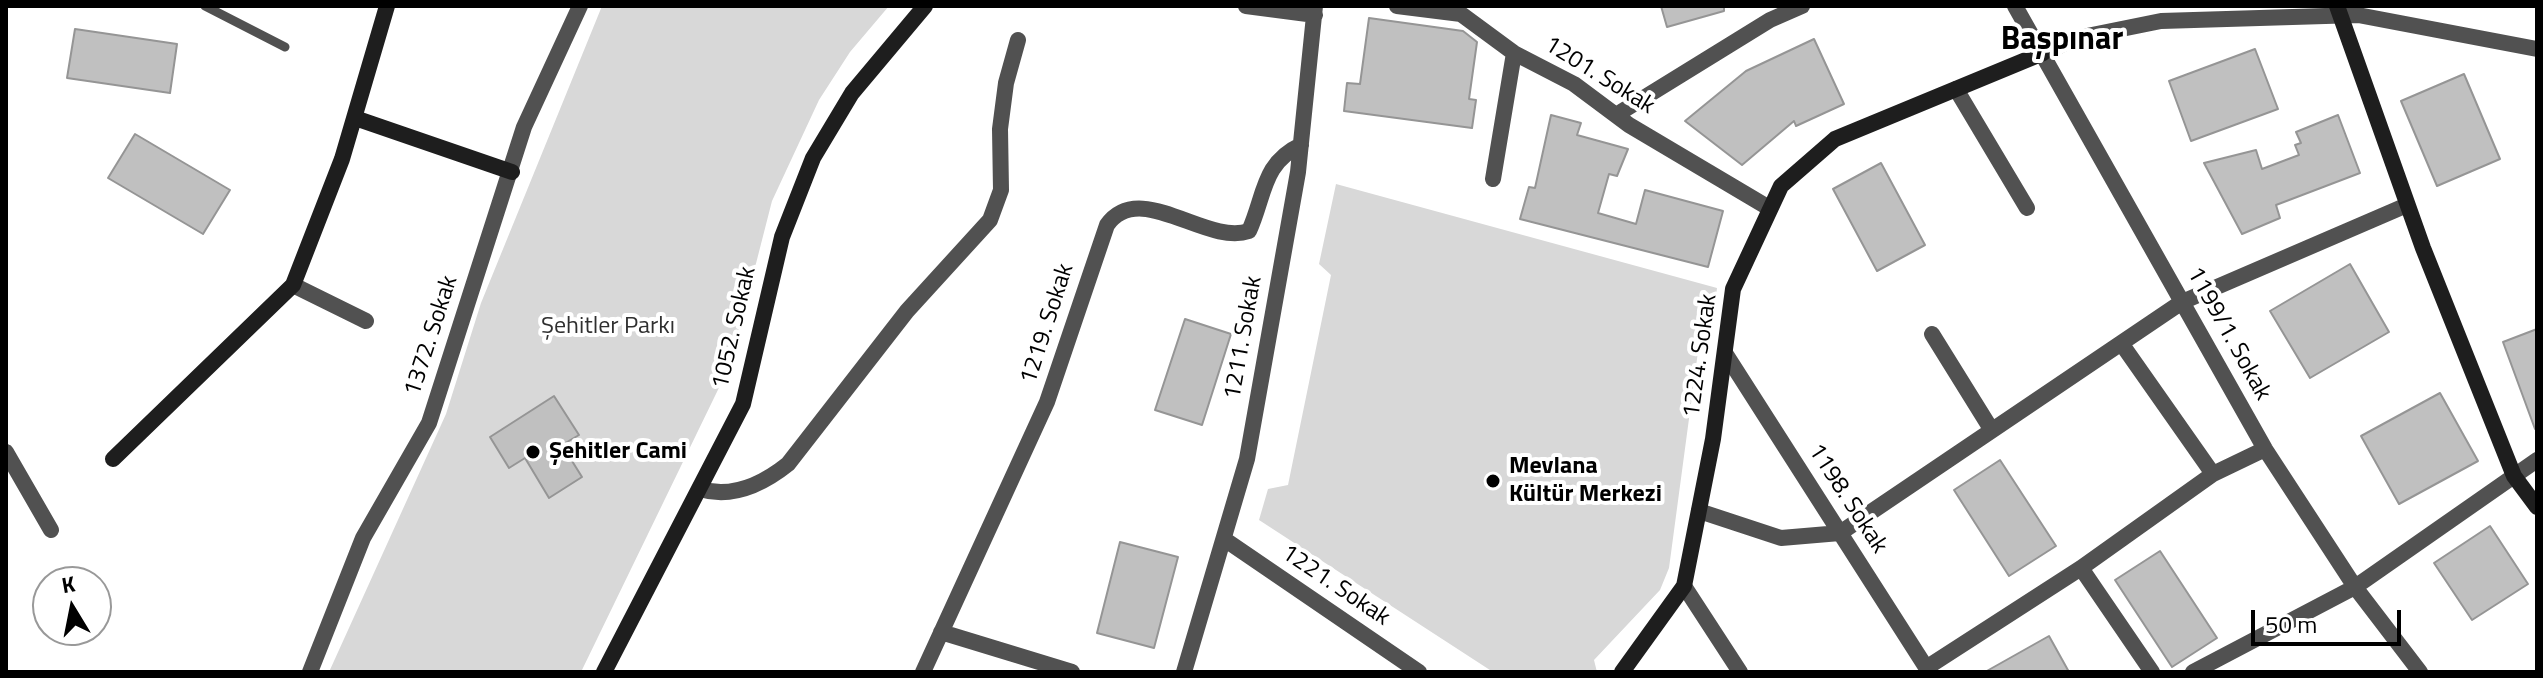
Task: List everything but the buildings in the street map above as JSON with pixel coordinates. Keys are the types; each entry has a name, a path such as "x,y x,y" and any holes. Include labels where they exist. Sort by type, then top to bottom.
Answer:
{"street":[{"path":"113,459 293,285 342,159 387,6"},
{"name":"1372. Sokak","path":"310,672 363,538 429,423 524,127 580,6"},
{"name":"1052. Sokak","path":"604,672 743,404 782,237 813,158 852,93 925,6"},
{"path":"1246,6 1315,10"},
{"name":"1201. Sokak","path":"1397,6 1461,14 1514,53 1574,84 1616,115 1769,208"},
{"path":"1616,115 1770,20 1802,6"},
{"name":"1199/1. Sokak","path":"2015,6 2265,449 2355,587 2420,672"},
{"name":"1211. Sokak","path":"1184,672 1247,459 1301,145 1315,10"},
{"path":"2043,53 2077,38 2161,21 2340,12 2536,46"},
{"path":"2340,12 2407,205 2514,476 2537,507"},
{"path":"700,489 717,493 737,491 765,481 788,464 907,311 980,234 993,213 1001,190 1000,129 1006,83 1018,40"},
{"path":"1493,179 1514,53"},
{"name":"1224. Sokak","path":"1622,672 1684,586 1699,511 1733,289 1781,186 1835,139 2043,53"},
{"path":"1956,89 2027,208"},
{"path":"355,118 512,172"},
{"name":"1219. Sokak","path":"923,672 1047,402 1113,217 1125,209 1141,208 1226,233 1249,231 1273,165 1281,154 1301,145"},
{"path":"1699,511 1781,538 1840,533 2182,302 2407,205"},
{"path":"293,285 366,321"},
{"path":"1932,334 1991,429"},
{"path":"2121,343 2213,474"},
{"name":"1198. Sokak","path":"1725,353 1927,670"},
{"path":"1927,670 2081,568 2213,474 2265,449"},
{"path":"6,452 51,530"},
{"path":"2193,672 2355,587 2537,460"},
{"name":"1221. Sokak","path":"1224,539 1419,672"},
{"path":"2081,568 2152,672"},
{"path":"1684,586 1740,672"},
{"path":"941,632 1072,672"}],"lane":[{"path":"205,6 285,47"}],"green space":[{"name":"Şehitler Parkı","path":"602,6 889,6 850,52 819,100 772,201 730,365 581,672 329,672 446,414 481,303"},
{"path":"1336,184 1717,288 1712,332 1699,344 1669,568 1660,590 1594,660 1597,672 1493,672 1259,520 1268,489 1288,485 1331,275 1319,264"}],"place":[{"name":"Şehitler Cami","path":"533,452"},
{"name":"Mevlana Kültür Merkezi","path":"1493,481"}],"district":[{"name":"Başpınar","path":"2062,41"}]}
